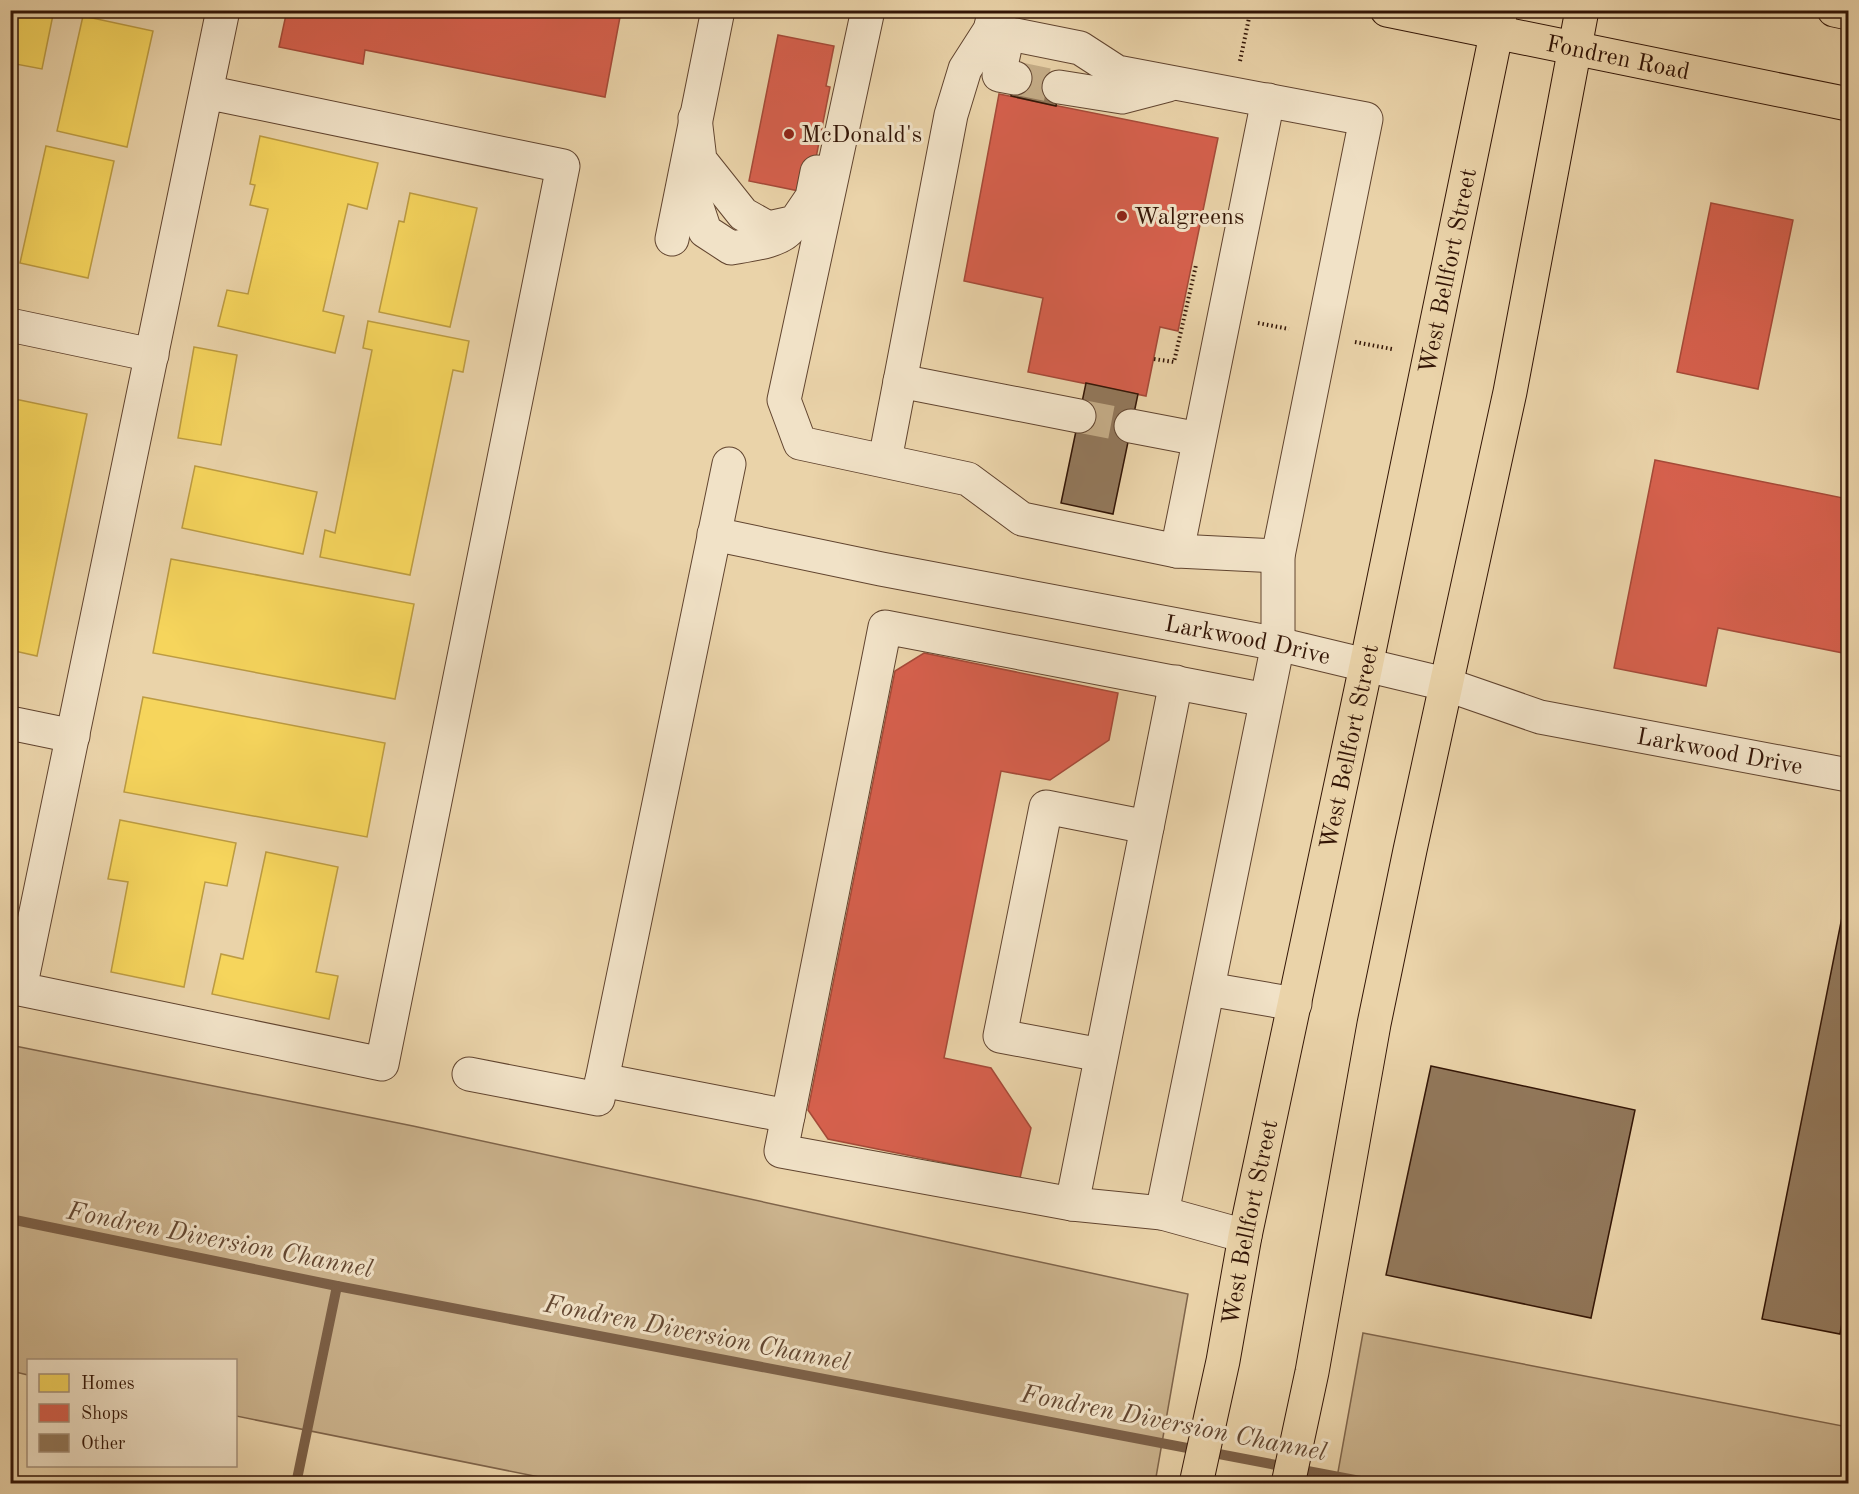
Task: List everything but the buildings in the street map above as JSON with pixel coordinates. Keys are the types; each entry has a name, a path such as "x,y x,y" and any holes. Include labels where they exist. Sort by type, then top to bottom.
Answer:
{"main road":[{"name":"Fondren Road","path":"1387,10 1499,22 1574,48 1848,104"},
{"path":"1288,1484 1312,1372 1374,1024 1445,684 1510,392 1582,10"},
{"path":"1834,10 1848,13"},
{"name":"West Bellfort Street","path":"1196,1484 1223,1361 1245,1236 1499,22"}],"street":[{"path":"206,92 563,166 382,1064 20,989 223,10"},
{"path":"672,239 718,10"},
{"path":"695,118 699,160 743,214 768,228 795,222 812,197 851,10"},
{"path":"868,10 784,400 800,443 968,479 1022,519 1177,551 1278,556"},
{"path":"885,460 951,115 965,69 998,25"},
{"path":"998,25 999,75 1015,78"},
{"path":"998,25 1080,48 1117,72 1366,119 1278,556 1278,644 1162,1213"},
{"path":"1059,87 1122,97 1175,83"},
{"path":"1177,551 1268,100"},
{"path":"10,325 152,355"},
{"path":"900,381 1079,416"},
{"path":"1131,426 1199,439"},
{"path":"469,1074 598,1099 729,464"},
{"name":"Larkwood Drive","path":"714,534 881,569 1278,644 1445,684 1540,717 1848,775"},
{"path":"1245,1236 1162,1213 1072,1204 781,1151 885,627 1266,700"},
{"path":"1072,1204 1176,682"},
{"path":"10,723 73,736"},
{"path":"1101,1055 1000,1036 1046,807 1148,827"},
{"path":"1208,989 1294,1004"},
{"path":"602,1080 788,1116"}],"path":[{"path":"1252,321 1292,329"},
{"path":"1352,341 1392,349"},
{"path":"1154,358 1174,362"}],"shaded area":[{"path":"10,1045 413,1126 1188,1294 1155,1483 569,1483 237,1416 237,1359 27,1359 27,1375 11,1371"},
{"path":"1363,1333 1848,1427 1848,1483 1336,1483"}],"waterway":[{"name":"Fondren Diversion Channel","path":"10,1219 337,1286 1376,1484"},
{"path":"296,1484 337,1286"}],"tunnel":[{"path":"1015,78 1059,87"},
{"path":"1079,416 1131,426"}],"place":[{"name":"McDonald's","path":"789,134"},
{"name":"Walgreens","path":"1122,216"}]}
